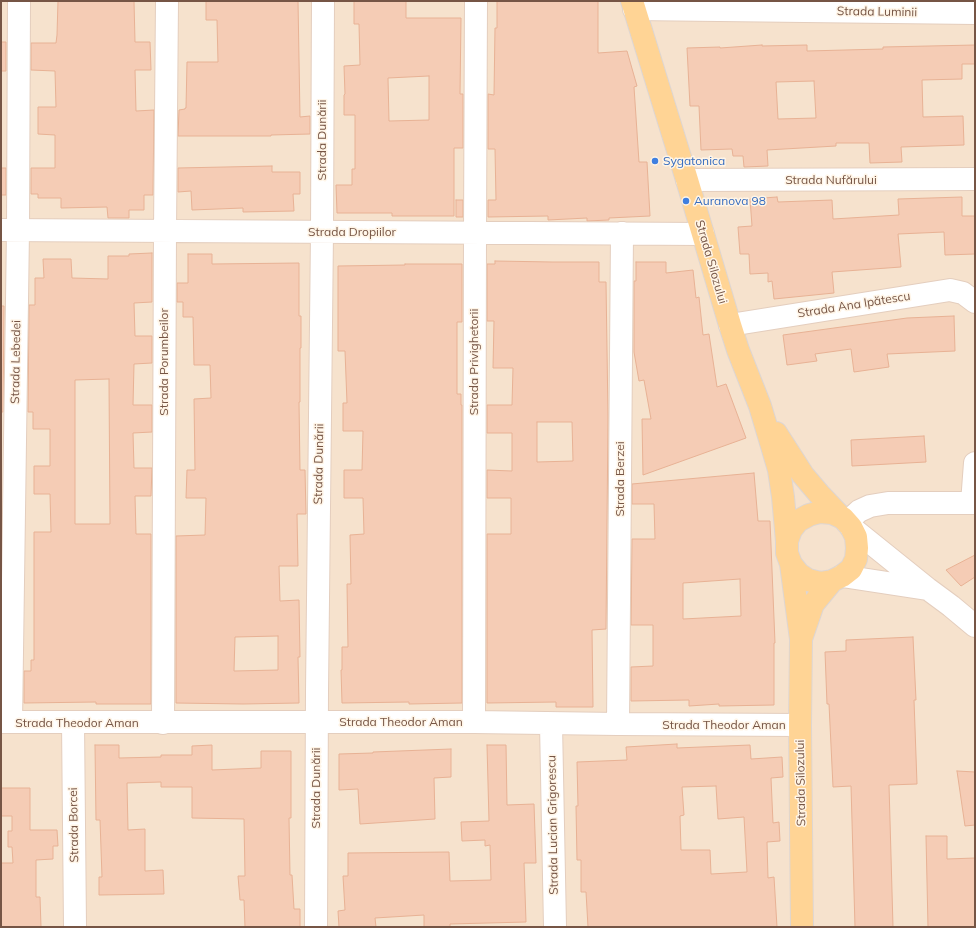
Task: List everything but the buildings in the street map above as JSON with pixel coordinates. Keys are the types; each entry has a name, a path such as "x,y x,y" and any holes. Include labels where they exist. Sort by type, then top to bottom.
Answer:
{"main road":[{"name":"Strada Silozului","path":"633,5 730,325 760,406 779,470 783,497 787,553 791,564 801,639 800,725 802,927"},
{"name":"Strada Silozului","path":"760,406 803,475 847,523 856,537 856,559 850,569 837,579 813,604 801,639"},
{"path":"787,541 791,530 798,521 809,515 820,512 832,513 847,523"},
{"path":"791,564 798,574 808,580 820,583 837,579"}],"street":[{"name":"Strada Lebedei","path":"6,722 10,230 19,1"},
{"name":"Strada Porumbeilor","path":"163,723 167,1"},
{"name":"Strada Dunării","path":"316,927 316,722 322,232 323,1"},
{"name":"Strada Privighetorii","path":"474,722 474,232 476,1"},
{"name":"Strada Luminii","path":"633,5 975,13"},
{"name":"Strada Nufărului","path":"687,180 975,179"},
{"name":"Strada Dropiilor","path":"10,230 703,234"},
{"name":"Strada Berzei","path":"618,724 622,233"},
{"name":"Strada Ana Ipătescu","path":"730,325 950,290 964,293 975,302"},
{"path":"975,463 973,503 888,503 870,506 859,511 847,523 975,626"},
{"path":"837,579 928,589"},
{"name":"Strada Theodor Aman","path":"6,722 474,722 551,724 800,725"},
{"name":"Strada Borcei","path":"73,722 75,927"},
{"name":"Strada Lucian Grigorescu","path":"551,724 555,927"}],"shaded area":[{"path":"1,1 975,1 975,927 1,927"}],"place":[{"name":"Sygatonica","path":"655,161"},
{"name":"Auranova 98","path":"686,201"}]}
